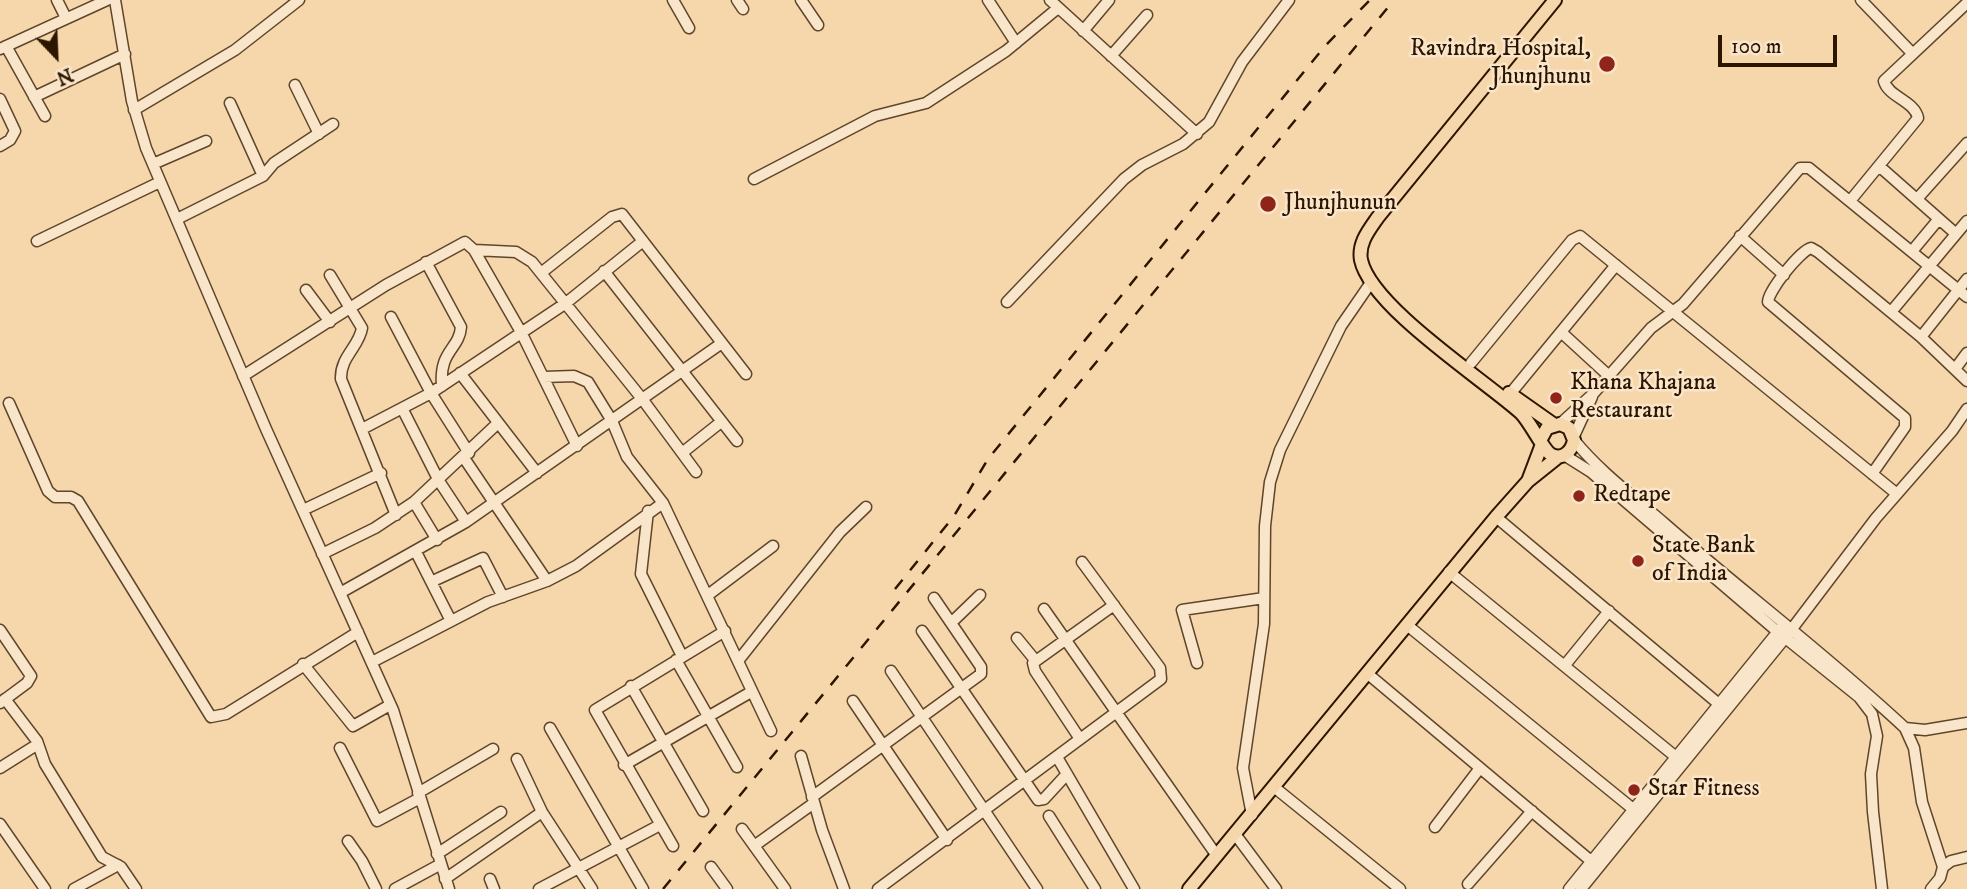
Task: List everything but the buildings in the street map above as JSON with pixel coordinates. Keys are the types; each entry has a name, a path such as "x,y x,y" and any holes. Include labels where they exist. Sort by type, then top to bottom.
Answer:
{"main road":[{"path":"1555,0 1367,233 1361,245 1361,258 1371,281 1387,300 1524,416 1549,454 1561,456"},
{"path":"1189,889 1496,517 1528,481 1573,446 1574,438 1569,428 1556,424 1510,394 1400,304 1387,300"},
{"path":"1528,481 1547,428 1556,424"}],"street":[{"path":"58,0 66,18"},
{"path":"45,116 3,48 107,0"},
{"path":"115,0 134,110 153,164 243,376 390,705 447,884 542,812"},
{"path":"134,110 236,50 299,0"},
{"path":"673,0 689,28"},
{"path":"802,0 818,25"},
{"path":"988,0 1016,43"},
{"path":"1050,0 1197,134"},
{"path":"1083,31 1109,0"},
{"path":"1007,302 1124,179 1197,134 1220,107 1242,62 1289,0"},
{"path":"1861,0 1912,54"},
{"path":"1850,201 1918,118 1916,111 1883,82 1967,3"},
{"path":"754,179 875,117 918,107 1016,43 1058,8"},
{"path":"1111,56 1147,15"},
{"path":"34,97 125,54"},
{"path":"295,85 319,134"},
{"path":"0,99 15,131 10,141 0,146"},
{"path":"230,103 263,176"},
{"path":"177,219 263,176 274,163 333,124"},
{"path":"153,164 206,141"},
{"path":"1917,199 1967,143"},
{"path":"1879,166 1938,220 1960,233"},
{"path":"1556,424 1594,394 1651,328 1673,313 1800,167 1809,168 1913,250 1967,297"},
{"path":"37,241 160,182"},
{"path":"541,273 619,214 746,374"},
{"path":"1913,250 1938,220"},
{"path":"1891,312 1928,264 1960,233 1967,221"},
{"path":"1740,236 1784,275"},
{"path":"1471,363 1575,237 1583,238 1897,494"},
{"path":"362,429 442,386 566,303 643,241"},
{"path":"243,376 426,262 462,242 468,243 521,332 577,446"},
{"path":"1872,474 1905,428 1905,418 1770,306 1768,296 1805,249 1811,248 1891,312 1967,381"},
{"path":"474,250 516,252 532,261 643,400 696,472"},
{"path":"426,262 461,327 459,336 443,359 442,386"},
{"path":"1510,394 1616,265"},
{"path":"604,271 737,441"},
{"path":"330,275 352,308 362,331 343,362 341,379 396,515"},
{"path":"1920,337 1967,279"},
{"path":"1252,815 1243,768 1260,656 1265,526 1273,468 1341,326 1371,281"},
{"path":"306,290 330,322"},
{"path":"391,317 492,503 547,581"},
{"path":"1561,332 1609,376"},
{"path":"340,593 467,522 722,343"},
{"path":"1955,369 1967,353"},
{"path":"460,373 537,473"},
{"path":"544,377 585,379 612,421 627,457 663,503 771,731"},
{"path":"1594,394 1574,438 1594,461 1859,697 1871,714 1877,736 1871,774 1882,889"},
{"path":"9,403 48,491 55,497 71,497 78,501 211,717 226,714 358,632"},
{"path":"402,408 439,481 467,522"},
{"path":"1581,889 1784,631 1967,409"},
{"path":"682,453 721,422"},
{"path":"322,554 396,515 414,502 498,423"},
{"path":"1561,456 1591,472 1905,728 1914,748 1922,802 1943,867 1940,878 1931,889"},
{"path":"303,510 381,473"},
{"path":"414,502 438,540"},
{"path":"372,662 451,621 576,566 648,511 663,503"},
{"path":"738,661 840,532 866,507"},
{"path":"648,511 641,574 679,658 737,767"},
{"path":"1496,517 1720,705"},
{"path":"708,595 773,546"},
{"path":"416,552 451,621"},
{"path":"433,581 480,558 486,562 503,597"},
{"path":"878,889 1119,712 1163,675 1082,562"},
{"path":"1449,572 1676,757"},
{"path":"951,623 980,595"},
{"path":"754,846 980,675 982,670 934,598"},
{"path":"1197,663 1181,615 1182,610 1264,598"},
{"path":"1080,739 1033,666 1035,660 1114,605"},
{"path":"1044,609 1119,712 1217,856"},
{"path":"1564,665 1609,611"},
{"path":"1407,625 1633,809"},
{"path":"0,630 31,676 27,683 2,701 38,744 45,764 99,853 105,860 118,865 131,887"},
{"path":"673,846 624,765 595,710 725,631"},
{"path":"922,631 1040,800 1067,775"},
{"path":"1569,889 1676,757 1784,631"},
{"path":"1017,638 1035,660"},
{"path":"303,664 351,725 358,724 390,705"},
{"path":"891,671 1037,889"},
{"path":"1368,674 1591,861"},
{"path":"631,687 703,811"},
{"path":"624,765 751,692"},
{"path":"853,701 947,840"},
{"path":"1905,728 1925,730 1967,723"},
{"path":"550,728 643,888"},
{"path":"0,768 38,744"},
{"path":"340,748 377,821 383,821 493,749"},
{"path":"801,756 813,800 844,889"},
{"path":"1057,757 1134,889"},
{"path":"517,760 542,812 581,867 592,889"},
{"path":"1435,827 1480,768"},
{"path":"1274,787 1399,889"},
{"path":"1468,884 1532,811"},
{"path":"396,889 500,812"},
{"path":"1049,816 1095,889"},
{"path":"0,824 45,889"},
{"path":"538,889 660,825"},
{"path":"742,829 785,889"},
{"path":"1235,834 1276,889"},
{"path":"348,841 376,889"},
{"path":"1943,867 1951,861 1967,857"},
{"path":"74,889 118,865"},
{"path":"711,867 727,889"}],"railway":[{"path":"895,589 954,516 988,459 1325,46 1370,0"},
{"path":"663,889 1394,0"}],"place":[{"name":"Ravindra Hospital, Jhunjhunu","path":"1607,64"},
{"name":"Jhunjhunun","path":"1268,204"},
{"name":"Khana Khajana Restaurant","path":"1556,398"},
{"name":"Redtape","path":"1579,496"},
{"name":"State Bank of India","path":"1638,561"},
{"name":"Star Fitness","path":"1634,790"}]}
